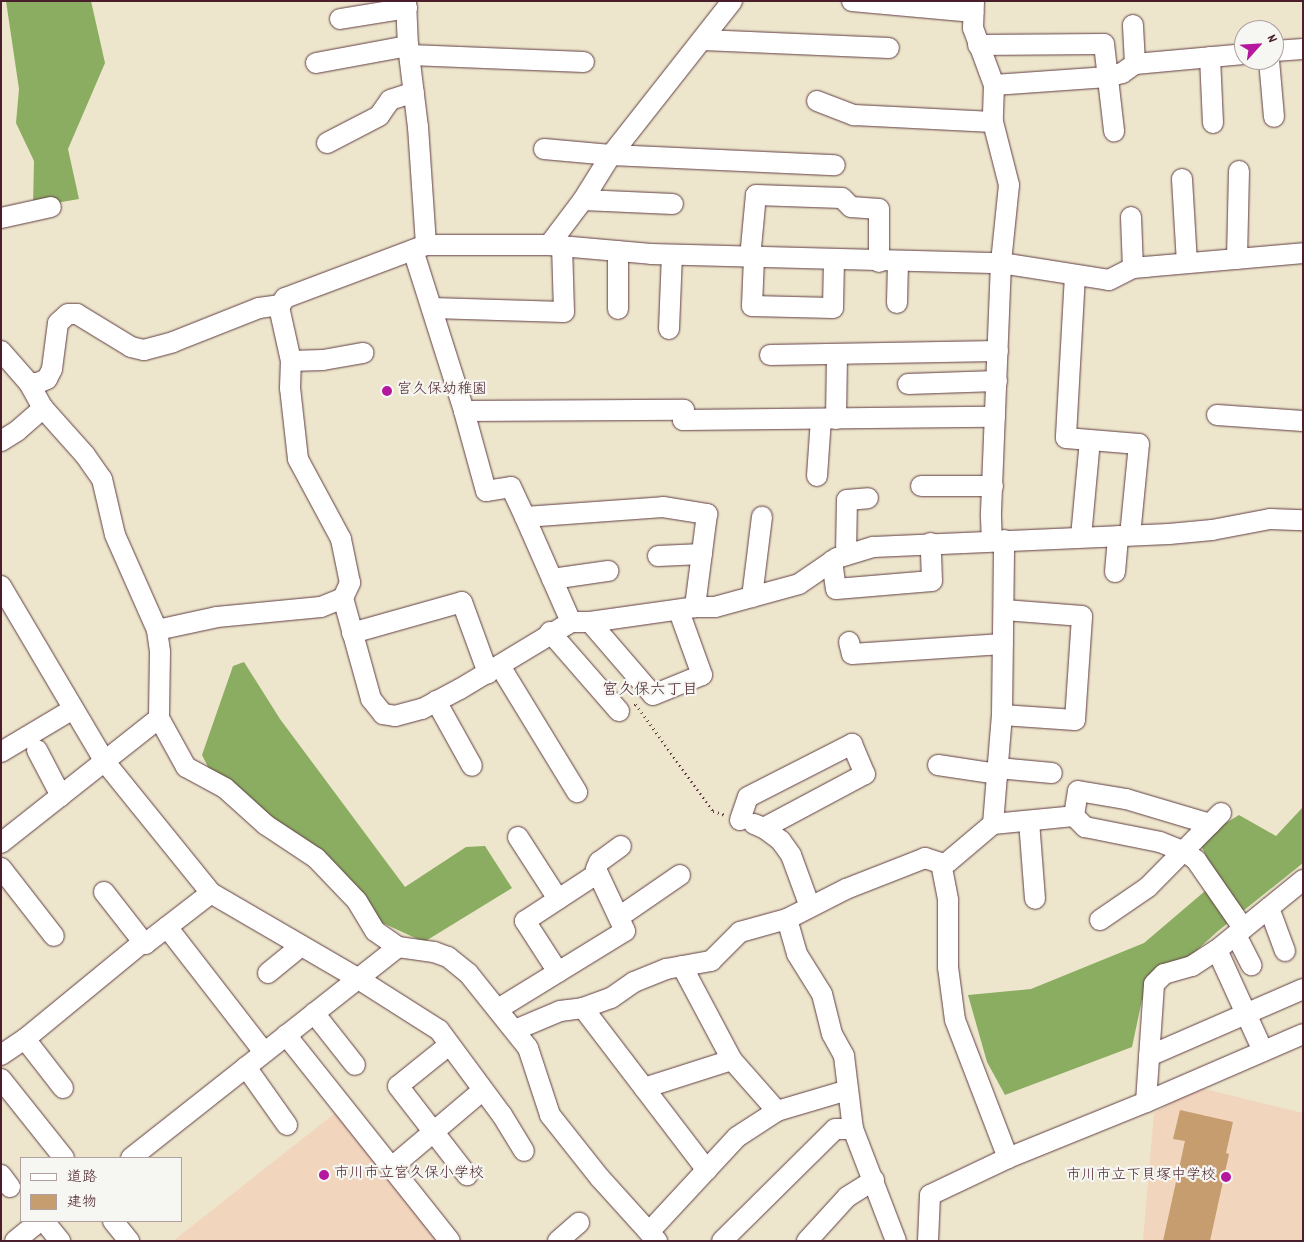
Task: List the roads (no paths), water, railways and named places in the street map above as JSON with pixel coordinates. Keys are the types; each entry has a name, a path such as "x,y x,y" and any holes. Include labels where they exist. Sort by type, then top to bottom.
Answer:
{"street":[{"path":"432,308 564,312 556,245 610,155 732,1"},
{"path":"852,1 974,7 973,28 994,85 993,122 1009,185 1001,263 993,486 1004,610 1002,715 994,824"},
{"path":"340,19 407,4 409,51 414,92 420,247 432,308 486,490 511,487 552,579 580,622 653,695 702,675 687,609 702,554 707,514 663,507 525,517"},
{"path":"1133,25 1135,64"},
{"path":"703,40 889,48"},
{"path":"978,45 1104,44 1114,131"},
{"path":"1284,50 1303,48"},
{"path":"316,63 409,51 584,62"},
{"path":"994,85 1108,77 1122,73 1135,64 1234,55"},
{"path":"1210,57 1214,123"},
{"path":"1270,70 1274,118"},
{"path":"327,143 380,116 390,100 414,92"},
{"path":"817,101 854,115 993,122"},
{"path":"544,149 610,155 835,165"},
{"path":"1238,171 1238,259"},
{"path":"1182,179 1187,263"},
{"path":"834,260 833,308 752,306 752,258 756,195 842,198 851,207 879,209 898,303"},
{"path":"583,200 673,204"},
{"path":"1,218 51,207"},
{"path":"1131,217 1133,268"},
{"path":"1303,253 1133,268 1109,280 1001,263 889,262 672,255 556,245 420,247 285,298 279,308 291,361 290,388 298,459 341,539 350,583 343,598 371,699 383,714 395,716 422,709 494,670 550,632 580,622 715,607 799,584 839,558 873,547 1212,530 1270,519 1303,520"},
{"path":"618,251 618,309"},
{"path":"669,329 672,255"},
{"path":"1075,275 1066,438 1139,444 1124,535 1115,572"},
{"path":"29,383 38,383 47,379 52,369 58,323 68,314 77,314 131,347 144,350 173,342 258,308 280,305"},
{"path":"770,355 998,352"},
{"path":"291,361 323,360 363,353"},
{"path":"817,476 828,419 837,354"},
{"path":"3,356 29,383 43,408 85,455 102,479 115,535 157,630 160,652 159,718 186,767 225,788 266,824 316,858 357,901 374,931 398,947 434,952 448,957 468,973 528,1048 550,1115 600,1178 653,1236 707,1170 737,1137 777,1111 848,1090"},
{"path":"908,384 997,381"},
{"path":"1,441 17,431 43,408"},
{"path":"464,411 684,410 683,420 995,417"},
{"path":"1217,414 1303,422"},
{"path":"1081,537 1090,440"},
{"path":"921,486 993,486"},
{"path":"868,498 847,500 836,589 932,581 931,544"},
{"path":"752,597 762,517"},
{"path":"658,556 702,554"},
{"path":"552,579 608,571"},
{"path":"1,586 105,762 211,893 357,978 439,1030 483,1090 524,1152"},
{"path":"157,630 218,617 321,607 343,598"},
{"path":"352,633 462,602 494,670 577,792"},
{"path":"1002,715 1075,720 1082,616 1004,610"},
{"path":"550,632 619,711"},
{"path":"849,642 852,654 1003,644"},
{"path":"436,701 472,766"},
{"path":"1,752 73,709"},
{"path":"1,843 159,718"},
{"path":"764,828 865,774 852,744 748,798 737,819 764,828 781,841 791,855 810,907"},
{"path":"37,750 61,796"},
{"path":"938,764 998,771 1052,773"},
{"path":"1074,816 1078,791 1216,818 1148,887 1100,920"},
{"path":"515,1030 560,1011 583,1008 611,998 634,982 666,969 711,961 740,932 787,919 846,889 926,858 941,863 948,862 994,824 1074,816"},
{"path":"1074,816 1085,827 1160,842 1182,851 1196,860 1240,932 1251,965"},
{"path":"1029,821 1035,899"},
{"path":"518,837 558,899"},
{"path":"498,1009 625,931 596,869 599,862 621,846"},
{"path":"941,863 948,900 948,967 955,1020 1008,1158"},
{"path":"1,868 54,936"},
{"path":"558,972 525,921 598,873"},
{"path":"619,917 680,875"},
{"path":"1146,1102 1154,984 1164,974 1192,966 1217,950 1303,880"},
{"path":"104,892 143,942"},
{"path":"1,1055 25,1039 143,942 145,944 211,893"},
{"path":"1269,908 1285,951"},
{"path":"787,919 797,954 822,994 832,1034 844,1056 853,1129 896,1241"},
{"path":"167,927 264,1052"},
{"path":"268,973 301,946"},
{"path":"132,1157 398,947"},
{"path":"1217,950 1263,1051"},
{"path":"682,966 732,1060 777,1111"},
{"path":"1149,1056 1247,1015 1303,989"},
{"path":"583,1008 707,1170"},
{"path":"314,1012 355,1065"},
{"path":"928,1241 930,1195 1008,1158 1146,1102 1303,1034"},
{"path":"286,1035 450,1241"},
{"path":"25,1039 63,1088"},
{"path":"450,1045 398,1086 466,1175"},
{"path":"644,1088 732,1060"},
{"path":"246,1067 287,1125"},
{"path":"4,1086 63,1157"},
{"path":"392,1167 483,1090"},
{"path":"722,1241 835,1129 853,1129"},
{"path":"807,1241 847,1197 874,1180"},
{"path":"15,1241 39,1222"},
{"path":"45,1222 60,1241"},
{"path":"114,1222 127,1240"},
{"path":"561,1240 579,1224"}],"place":[{"name":"宮久保幼稚園","path":"387,391"},
{"name":"市川市立宮久保小学校","path":"324,1175"},
{"name":"市川市立下貝塚中学校","path":"1226,1177"}],"district":[{"name":"宮久保六丁目","path":"650,691"}]}
